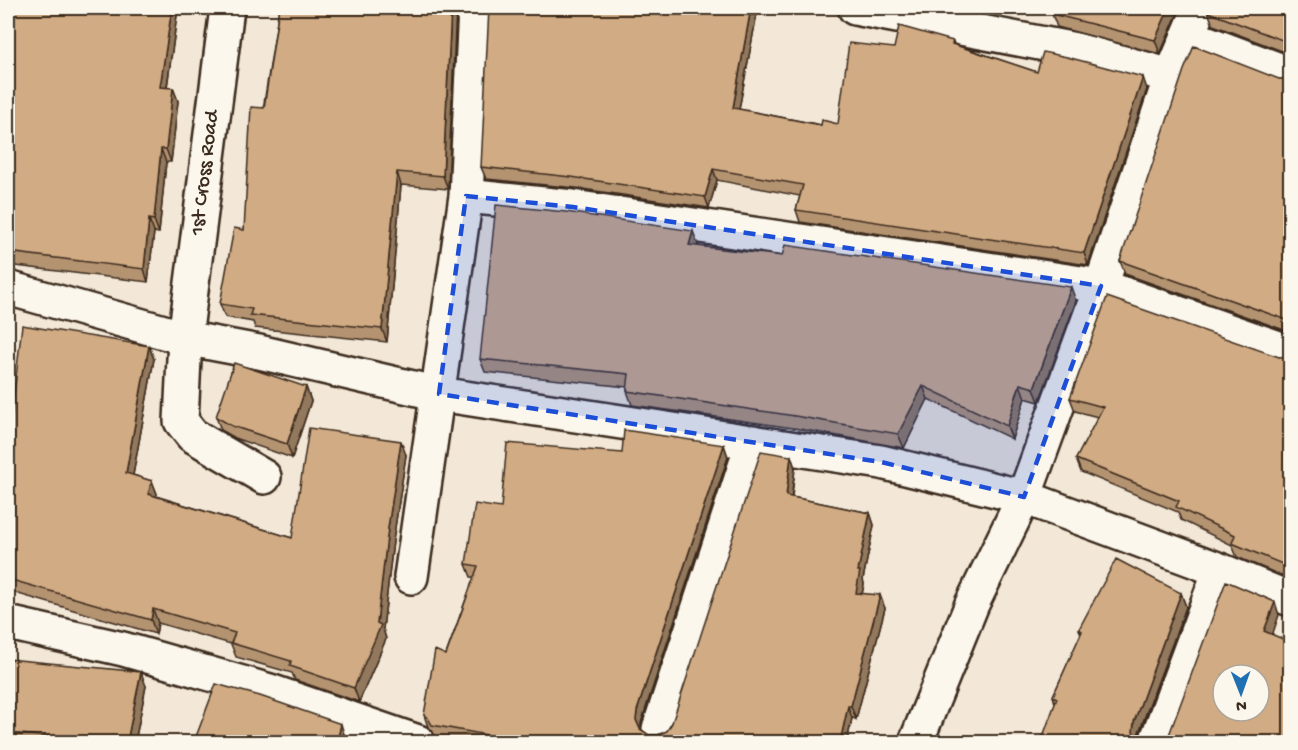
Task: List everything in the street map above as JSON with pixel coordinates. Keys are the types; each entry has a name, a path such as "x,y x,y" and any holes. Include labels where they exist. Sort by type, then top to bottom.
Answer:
{"street":[{"name":"1st Cross Road","path":"227,8 185,338 181,421 192,435 264,477"},
{"path":"411,577 466,196 476,8"},
{"path":"855,8 1076,50 1171,76"},
{"path":"916,742 972,604 1024,497 1101,286 1171,76 1195,22 1290,74"},
{"path":"466,196 585,208 1101,286 1290,352"},
{"path":"8,288 185,338 259,352 439,394 881,462 1024,497 1220,570 1290,600"},
{"path":"659,729 753,442"},
{"path":"1156,742 1220,570"},
{"path":"8,623 123,649 270,691 418,742"}],"highlighted area":[{"path":"466,196 573,207 1101,286 1024,497 881,462 439,394"}],"building":[{"path":"8,8 172,8 160,87 173,88 166,149 161,149 154,220 149,219 144,269 8,252"},
{"path":"279,8 451,8 443,176 397,172 382,329 250,315 252,309 220,304 234,228 244,230 251,107 264,108"},
{"path":"489,8 751,8 733,108 821,125 822,120 838,124 849,43 894,48 899,26 953,41 952,44 1037,72 1043,52 1143,77 1084,253 796,210 803,185 713,169 705,197 571,177 481,167"},
{"path":"1054,8 1169,8 1155,40 1052,14"},
{"path":"1210,8 1290,8 1290,43 1208,12"},
{"path":"1194,46 1279,79 1290,78 1290,321 1120,261"},
{"path":"496,205 566,212 693,231 689,245 782,256 785,245 1071,287 1034,388 1020,384 1007,426 923,386 898,434 627,391 629,374 480,359"},
{"path":"1107,297 1279,357 1290,356 1290,555 1287,566 1232,543 1235,535 1176,507 1179,501 1076,459 1103,407 1070,398"},
{"path":"22,325 149,346 126,473 152,481 148,494 292,538 309,428 401,441 377,623 381,625 354,688 290,666 291,661 231,643 235,633 153,609 151,620 8,579 8,420 11,420"},
{"path":"234,363 306,387 287,444 232,426 216,417"},
{"path":"624,430 724,445 637,711 636,720 640,729 649,735 658,735 667,731 672,723 761,451 791,456 786,496 870,513 858,571 860,571 856,593 880,595 840,742 525,742 432,725 424,715 435,650 446,655 478,566 466,564 475,504 501,508 507,443 622,453"},
{"path":"1116,559 1181,593 1134,722 1133,732 1139,742 1041,742 1057,698 1053,696 1082,631 1079,629"},
{"path":"1226,581 1275,602 1264,631 1290,642 1290,742 1164,742 1169,735"},
{"path":"8,659 141,672 127,742 75,742 75,739 8,733"},
{"path":"216,684 260,696 341,724 337,742 194,742"}]}
